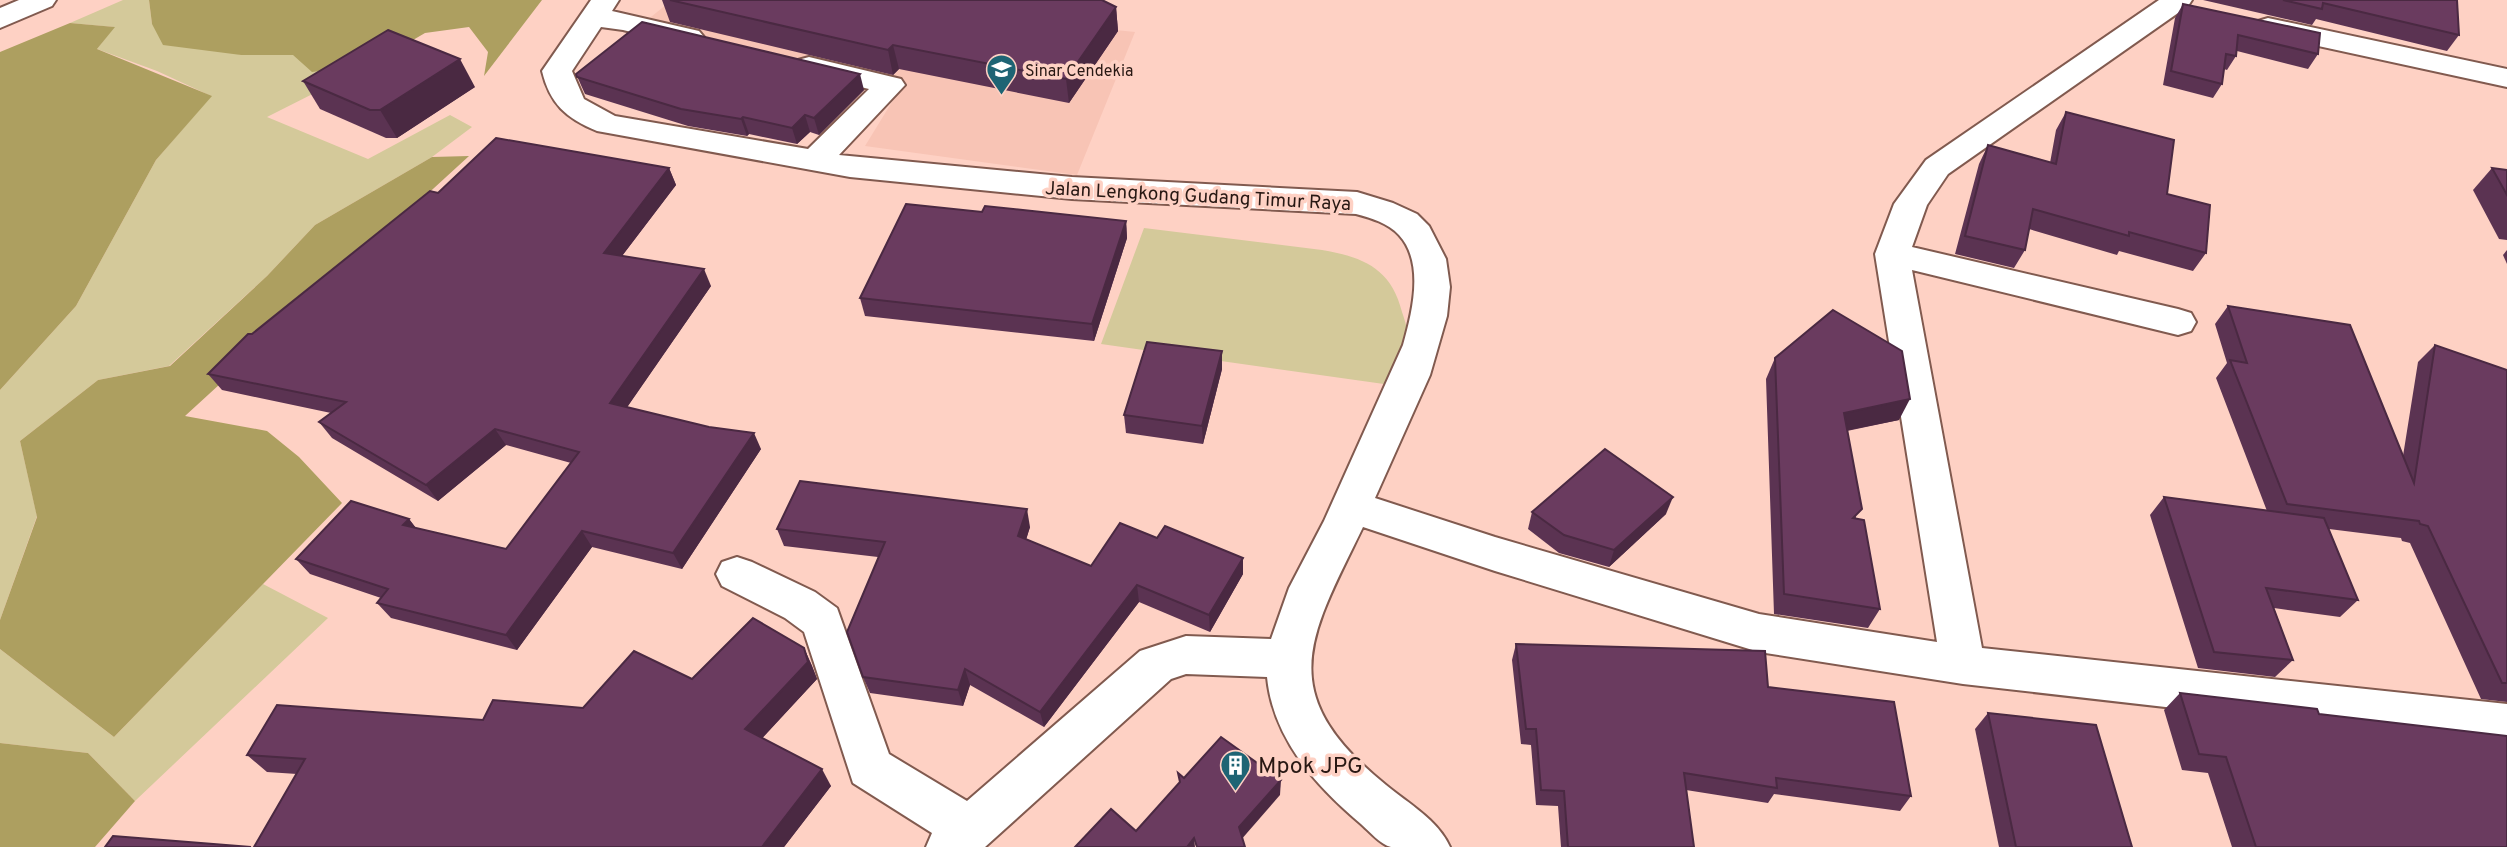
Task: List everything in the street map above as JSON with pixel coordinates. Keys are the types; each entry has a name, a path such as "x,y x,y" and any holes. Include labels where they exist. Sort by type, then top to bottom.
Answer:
{"street":[{"path":"0,19 42,0"},
{"path":"1963,665 1892,254 1911,204 1937,167 2181,6"},
{"path":"599,9 623,21 716,43"},
{"name":"Jalan Lengkong Gudang Timur Raya","path":"599,9 557,71 562,94 575,110 608,124 815,161 1072,188 1357,203 1391,213 1416,232 1430,261 1431,305 1417,362 1362,479 1352,507 1298,615 1289,659 1291,690 1309,737 1338,774 1426,847"},
{"path":"2237,20 2507,78"},
{"path":"783,59 890,85 815,161"},
{"path":"1892,254 2178,322"},
{"path":"1352,507 1495,554 1759,633 1963,665 2507,725"},
{"path":"737,574 800,605 822,621 870,768 960,838 1156,665 1186,655 1289,659"}],"shaded area":[{"path":"123,0 149,0 152,24 241,55 293,55 372,64 267,117 368,159 450,115 472,127 432,157 315,225 267,276 169,366 98,380 20,441 37,516 0,620 0,390 76,306 156,160 211,96 157,71 97,49 114,27 70,23"},
{"path":"149,0 542,0 484,76 488,52 469,27 425,33 372,64 312,72 293,55 241,55 163,45 152,24"},
{"name":"Sinar Cendekia","path":"672,0 1060,0 1115,30 1135,32 1077,175 865,146 903,84 641,25"},
{"path":"70,23 115,27 97,49 212,96 156,160 76,306 0,390 0,52"},
{"path":"469,156 185,416 267,431 299,457 342,503 114,737 0,649 0,620 37,517 20,441 98,380 170,366 267,276 315,225 432,157"},
{"path":"1144,228 1322,250 1350,256 1373,267 1391,285 1407,333 1391,385 1101,344"},
{"path":"263,584 328,618 135,801 88,753 0,743 0,649 114,737"},
{"path":"0,743 88,753 135,801 95,847 0,847"}],"building":[{"path":"670,0 1102,0 1116,7 1066,79 893,45 888,50"},
{"path":"2283,0 2457,0 2459,35 2323,3 2322,9"},
{"path":"2183,4 2320,33 2318,54 2238,35 2236,56 2226,54 2222,84 2171,71"},
{"path":"642,22 860,74 814,118 805,115 792,128 743,117 741,119 681,109 577,77 576,74"},
{"path":"388,30 460,59 380,110 370,110 303,81"},
{"path":"2066,112 2174,140 2167,194 2210,205 2206,253 2129,232 2129,236 2033,209 2025,250 1965,236 1988,145 2056,164"},
{"path":"496,138 669,168 604,253 704,269 610,403 709,427 754,433 673,553 582,531 506,635 377,603 388,589 296,559 351,501 409,519 403,525 506,549 579,452 495,429 426,485 319,422 346,402 208,374 248,334 252,334 430,191 438,193"},
{"path":"2492,168 2507,170 2507,195"},
{"path":"906,204 982,212 985,206 1126,221 1092,324 860,298"},
{"path":"2228,306 2350,325 2414,483 2435,345 2507,370 2507,683 2502,683 2428,526 2420,524 2419,521 2287,504 2230,360 2247,363"},
{"path":"1833,310 1902,351 1910,399 1844,413 1862,509 1853,518 1864,520 1880,609 1784,594 1775,358"},
{"path":"1147,342 1222,351 1202,426 1124,415"},
{"path":"1605,449 1673,497 1614,550 1564,535 1532,512"},
{"path":"800,481 1027,509 1018,536 1091,566 1120,523 1157,538 1165,526 1243,558 1209,615 1137,585 1040,712 965,669 958,690 863,677 847,632 885,542 777,529"},
{"path":"2164,497 2324,518 2358,600 2266,588 2293,660 2214,652"},
{"path":"753,618 804,648 808,662 745,729 822,769 762,847 254,847 305,759 247,755 277,705 483,720 493,700 583,708 634,651 692,679"},
{"path":"1516,644 1765,651 1768,687 1894,702 1911,796 1776,778 1777,788 1684,773 1694,847 1568,847 1564,791 1541,790 1536,729 1526,729"},
{"path":"2180,693 2317,709 2319,714 2507,736 2507,847 2256,847 2226,757 2199,754"},
{"path":"1988,713 2096,725 2132,847 2016,847"},
{"path":"1221,737 1281,780 1239,827 1245,847 1197,847 1194,838 1187,847 1075,847 1111,809 1136,831 1180,782 1178,773 1184,778"},
{"path":"113,836 251,847 105,847"}],"place":[{"name":"Sinar Cendekia","path":"1002,97"},
{"name":"Mpok JPG","path":"1235,792"}]}
